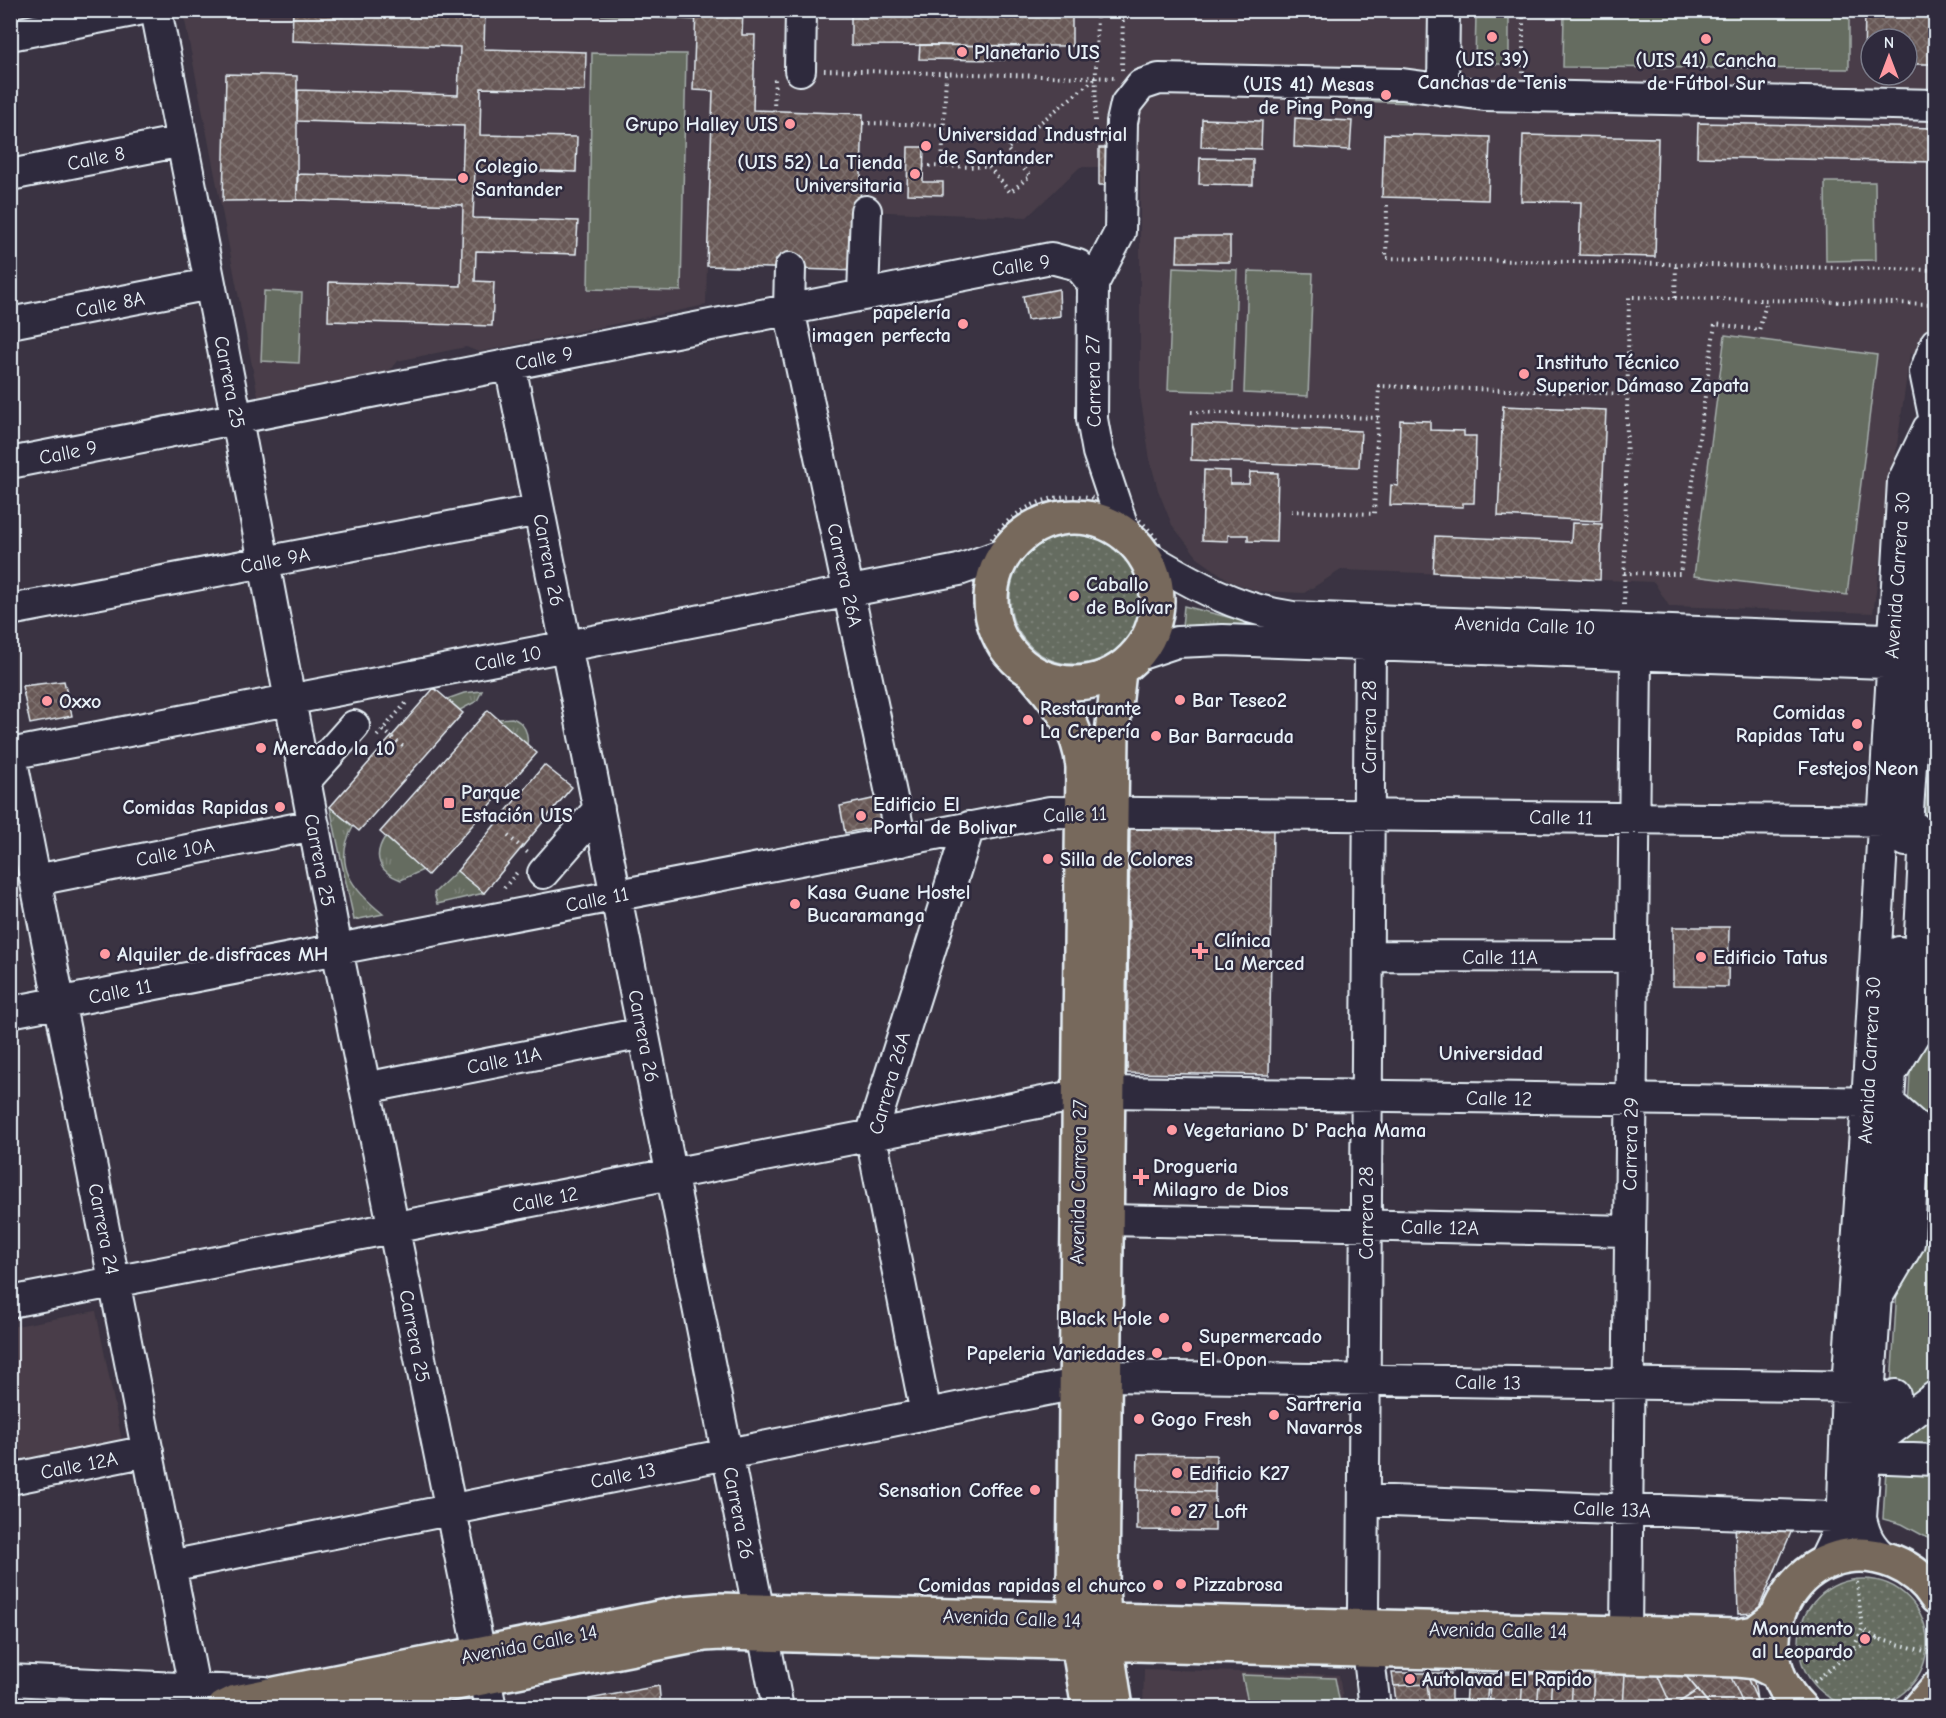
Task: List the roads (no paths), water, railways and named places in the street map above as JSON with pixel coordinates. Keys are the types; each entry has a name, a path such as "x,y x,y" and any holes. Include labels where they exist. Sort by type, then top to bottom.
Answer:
{"main road":[{"path":"1061,518 1087,518 1111,525 1139,541 1156,581 1158,607 1152,633 1134,665 1098,681 1076,684 1053,681 1041,683 1013,658 1000,639 992,618 990,595 995,572 992,558 1036,526 1061,518"},
{"name":"Avenida Carrera 27","path":"1089,1707 1090,1380 1097,812 1112,734 1134,665"},
{"name":"Avenida Carrera 27","path":"1041,683 1069,718 1081,748 1097,812"},
{"name":"Avenida Carrera 27","path":"1090,1380 1107,1220 1094,1094"},
{"path":"1796,1704 1776,1672 1772,1635 1776,1617 1786,1595 1802,1576 1823,1563 1869,1557 1903,1566 1920,1578 1935,1597"},
{"name":"Avenida Calle 14","path":"1366,1639 1626,1633 1738,1636 1755,1633 1776,1617"},
{"name":"Avenida Calle 14","path":"330,1707 485,1679 761,1622 1366,1639 1738,1660 1756,1662 1776,1672"},
{"name":"Avenida Carrera 27","path":"1091,1631 1116,1707"},
{"name":"Avenida Calle 14","path":"252,1700 485,1679"},
{"path":"1920,1707 1935,1689"}],"street":[{"path":"10,35 138,10"},
{"name":"Carrera 25","path":"156,10 237,420 337,948 485,1679"},
{"path":"800,70 801,10"},
{"path":"1443,90 1444,10"},
{"path":"1085,274 1120,232 1122,122 1126,104 1142,85 1159,79 1402,84 1484,95 1935,105"},
{"name":"Calle 8","path":"10,175 182,141"},
{"path":"863,295 866,212"},
{"name":"Calle 9","path":"10,463 237,420 1037,260 1051,258 1085,274"},
{"name":"Carrera 26A","path":"790,268 789,309 901,840"},
{"name":"Carrera 27","path":"1085,274 1092,420 1098,452 1139,541"},
{"name":"Calle 8A","path":"10,323 210,284"},
{"name":"Avenida Carrera 30","path":"1869,1557 1872,1548 1851,1518 1871,1390 1878,1103 1895,820 1911,653 1923,483 1935,415 1925,372 1935,343"},
{"name":"Carrera 26","path":"497,368 539,510 777,1707"},
{"name":"Avenida Carrera 30","path":"1823,1563 1851,1518 1866,1453 1876,1299 1878,1103 1891,1073 1895,820 1909,787 1911,653 1929,592 1931,526 1923,483"},
{"name":"Calle 9A","path":"10,610 539,510"},
{"name":"Avenida Calle 10","path":"1139,541 1224,599 1252,609 1293,617 1911,653"},
{"name":"Calle 10","path":"11,753 959,570 992,558"},
{"name":"Avenida Calle 10","path":"1134,665 1198,640 1635,655 1911,653"},
{"name":"Carrera 28","path":"1370,645 1364,1500 1366,1639 1375,1707"},
{"name":"Carrera 29","path":"1626,1633 1635,655"},
{"path":"305,781 369,728"},
{"name":"Carrera 24","path":"11,753 25,864 60,1002 196,1698"},
{"path":"537,864 598,809"},
{"name":"Calle 11","path":"10,1012 1050,812 1895,820"},
{"name":"Calle 10A","path":"25,864 314,825"},
{"name":"Carrera 26A","path":"926,1414 871,1136 969,827"},
{"name":"Calle 11A","path":"1368,956 1633,957"},
{"name":"Calle 11A","path":"365,1088 643,1033"},
{"name":"Calle 12","path":"10,1302 1094,1094 1878,1103"},
{"name":"Calle 12A","path":"1107,1220 1630,1232"},
{"name":"Calle 13","path":"170,1566 1090,1380 1365,1380 1871,1390"},
{"path":"1866,1453 1935,1396"},
{"name":"Calle 12A","path":"10,1479 148,1451"},
{"path":"1866,1453 1935,1460"},
{"name":"Calle 13A","path":"1364,1500 1851,1518"},
{"path":"10,1680 196,1698 252,1700"}],"place":[{"name":"(UIS 39) Canchas de Tenis","path":"1492,37"},
{"name":"(UIS 41) Cancha de Fútbol Sur","path":"1706,39"},
{"name":"Planetario UIS","path":"962,52"},
{"name":"(UIS 41) Mesas de Ping Pong","path":"1386,95"},
{"name":"Grupo Halley UIS","path":"790,124"},
{"name":"Universidad Industrial de Santander","path":"926,146"},
{"name":"(UIS 52) La Tienda Universitaria","path":"915,174"},
{"name":"Colegio Santander","path":"463,178"},
{"name":"papelería imagen perfecta","path":"963,324"},
{"name":"Instituto Técnico Superior Dámaso Zapata","path":"1524,374"},
{"name":"Caballo de Bolívar","path":"1074,596"},
{"name":"Bar Teseo2","path":"1180,700"},
{"name":"Oxxo","path":"47,701"},
{"name":"Restaurante La Crepería","path":"1028,720"},
{"name":"Comidas Rapidas Tatu","path":"1857,724"},
{"name":"Bar Barracuda","path":"1156,736"},
{"name":"Festejos Neon","path":"1858,746"},
{"name":"Mercado la 10","path":"261,748"},
{"name":"Parque Estación UIS","path":"449,803"},
{"name":"Comidas Rapidas","path":"280,807"},
{"name":"Edificio El Portal de Bolivar","path":"861,816"},
{"name":"Silla de Colores","path":"1048,859"},
{"name":"Kasa Guane Hostel Bucaramanga","path":"795,904"},
{"name":"Clínica La Merced","path":"1200,951"},
{"name":"Alquiler de disfraces MH","path":"105,954"},
{"name":"Edificio Tatus","path":"1701,957"},
{"name":"Vegetariano D' Pacha Mama","path":"1172,1130"},
{"name":"Drogueria Milagro de Dios","path":"1141,1177"},
{"name":"Black Hole","path":"1164,1318"},
{"name":"Supermercado El Opon","path":"1187,1347"},
{"name":"Papeleria Variedades","path":"1157,1353"},
{"name":"Sartreria Navarros","path":"1274,1415"},
{"name":"Gogo Fresh","path":"1139,1419"},
{"name":"Edificio K27","path":"1177,1473"},
{"name":"Sensation Coffee","path":"1035,1490"},
{"name":"27 Loft","path":"1176,1511"},
{"name":"Pizzabrosa","path":"1181,1584"},
{"name":"Comidas rapidas el churco","path":"1158,1585"},
{"name":"Monumento al Leopardo","path":"1865,1639"},
{"name":"Autolavad El Rapido","path":"1410,1679"}],"district":[{"name":"Universidad","path":"1491,1053"}]}
